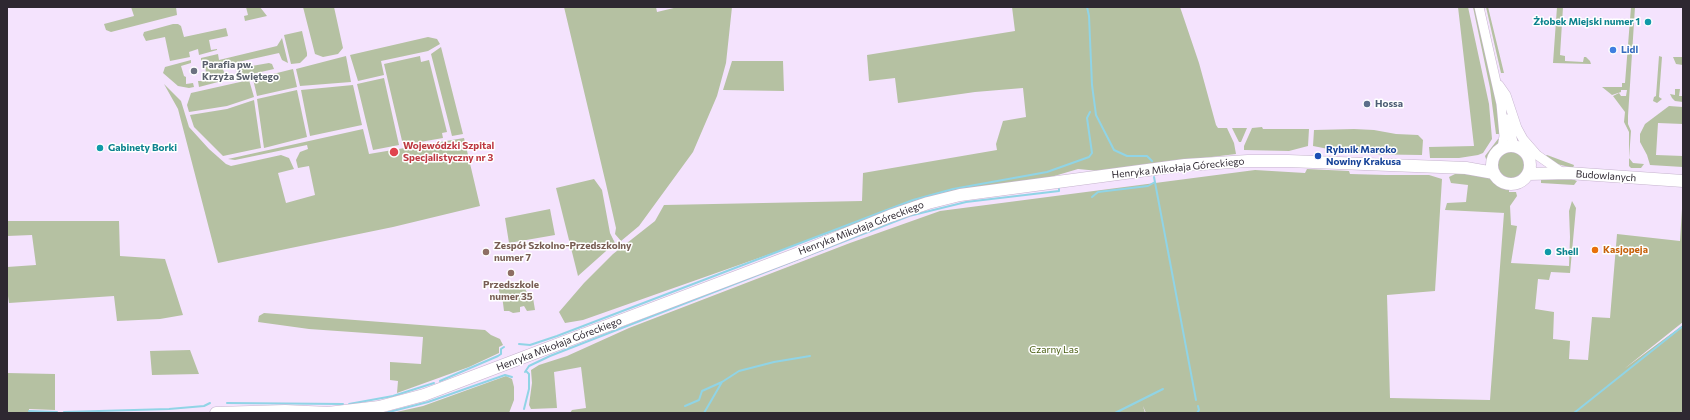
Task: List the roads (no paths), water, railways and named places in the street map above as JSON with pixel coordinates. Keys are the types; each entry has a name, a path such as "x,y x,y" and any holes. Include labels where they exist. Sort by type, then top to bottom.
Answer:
{"main road":[{"path":"1508,147 1524,151 1529,168 1520,182 1510,184 1500,180 1494,173 1493,160 1496,154 1508,147"},
{"name":"Henryka Mikołaja Góreckiego","path":"216,413 285,411 329,413 384,406 435,391 798,253 897,213 951,197 989,190 1178,166 1242,161 1279,160 1466,168 1494,173"},
{"name":"Henryka Mikołaja Góreckiego","path":"1466,168 1493,160"},
{"name":"Budowlanych","path":"1529,168 1683,181"}],"street":[{"path":"1479,7 1502,104 1504,136 1508,147"},
{"path":"1496,81 1506,94 1517,128 1523,139 1534,152 1564,172"}],"waterway":[{"path":"1087,7 1089,16 1092,85 1096,115 1114,150 1127,156 1147,156 1152,161"},
{"path":"519,344 530,345 557,336 913,200 953,189 1047,172 1089,157 1092,153 1087,118 1090,112"},
{"path":"1154,177 1196,400"},
{"path":"1092,197 1098,192 1148,186 1155,182"},
{"path":"525,372 529,366 550,356 909,216 966,202 1059,191 1059,189"},
{"path":"1574,413 1683,326"},
{"path":"440,381 498,356 501,354 501,349 504,347"},
{"path":"704,413 722,382 739,371 774,362 810,356"},
{"path":"524,409 529,389 529,374 527,372"},
{"path":"385,413 428,402 505,375 512,377"},
{"path":"685,406 699,400 702,391 722,382"},
{"path":"349,404 393,396 434,383"},
{"path":"1115,413 1163,389"},
{"path":"64,412 169,409 204,406 210,403"},
{"path":"227,403 343,404"},
{"path":"1197,413 1199,410 1198,406"},
{"path":"29,411 57,412"}],"place":[{"name":"Żłobek Miejski numer 1","path":"1648,22"},
{"name":"Lidl","path":"1613,50"},
{"name":"Parafia pw. Krzyża Świętego","path":"194,71"},
{"name":"Hossa","path":"1367,104"},
{"name":"Gabinety Borki","path":"100,148"},
{"name":"Wojewódzki Szpital Specjalistyczny nr 3","path":"394,152"},
{"name":"Rybnik Maroko Nowiny Krakusa","path":"1318,156"},
{"name":"Kasjopeja","path":"1595,250"},
{"name":"Zespół Szkolno-Przedszkolny numer 7","path":"486,252"},
{"name":"Shell","path":"1548,252"},
{"name":"Przedszkole numer 35","path":"511,273"}],"park label":[{"name":"Czarny Las","path":"1054,350"}]}
